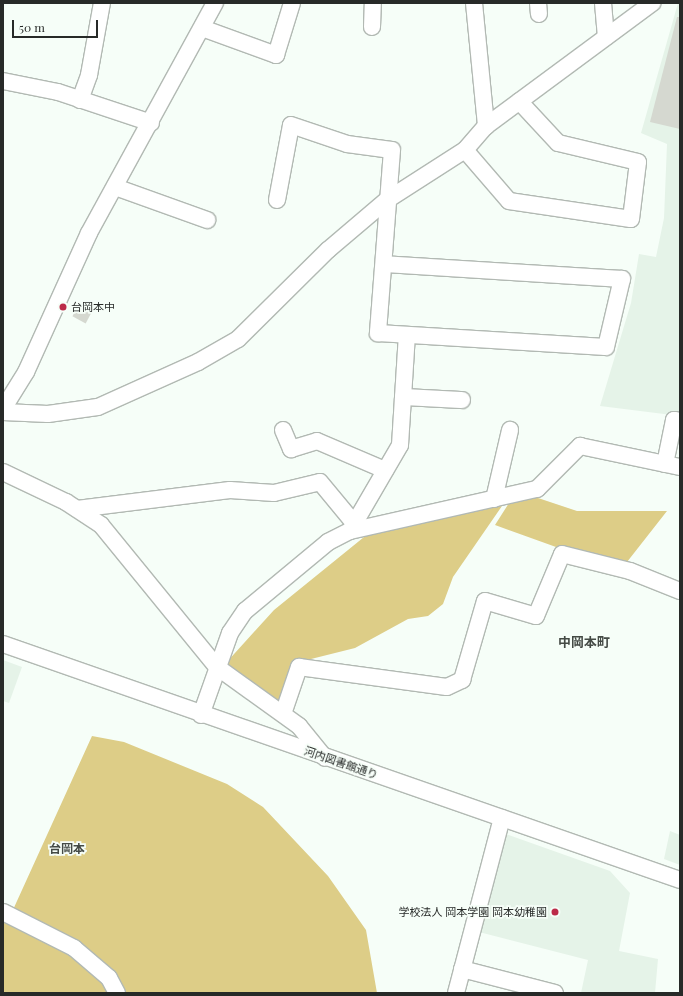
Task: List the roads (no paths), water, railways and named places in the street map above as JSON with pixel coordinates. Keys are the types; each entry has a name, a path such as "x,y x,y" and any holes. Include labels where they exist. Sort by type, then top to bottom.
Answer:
{"street":[{"path":"80,100 89,75 102,3"},
{"path":"215,3 68,274 26,372 3,410 48,414 98,407 198,362 238,339 328,250 387,200 465,150 486,126 652,3"},
{"path":"202,28 276,55 292,3"},
{"path":"372,27 373,3"},
{"path":"474,3 486,126"},
{"path":"603,3 606,37"},
{"path":"3,81 58,92 151,123"},
{"path":"465,150 509,201 630,219 638,162 558,143 519,101"},
{"path":"276,200 291,125 347,144 392,150 387,200 385,264 378,333 606,346 622,279 385,264"},
{"path":"115,187 207,220"},
{"path":"352,527 400,445 407,334"},
{"path":"403,397 462,400"},
{"path":"201,715 230,633 245,611 328,542 352,527 537,489 580,446 672,466 674,420 680,420"},
{"path":"283,430 291,450 317,441 385,470"},
{"path":"494,499 510,430"},
{"path":"3,472 77,509 101,525 217,667 299,726 325,758"},
{"path":"77,509 230,490 274,493 320,482 352,527"},
{"path":"283,714 299,667 447,687 462,680 485,601 536,616 562,554 630,571 680,591"},
{"name":"河内図書館通り","path":"3,644 201,715 680,880"},
{"path":"456,993 502,818"},
{"path":"3,912 74,948 109,978 117,993"},
{"path":"462,968 555,993"}],"place":[{"name":"台岡本中","path":"63,307"},
{"name":"学校法人 岡本学園 岡本幼稚園","path":"555,912"}],"district":[{"name":"中岡本町","path":"584,642"},
{"name":"台岡本","path":"67,849"}]}
